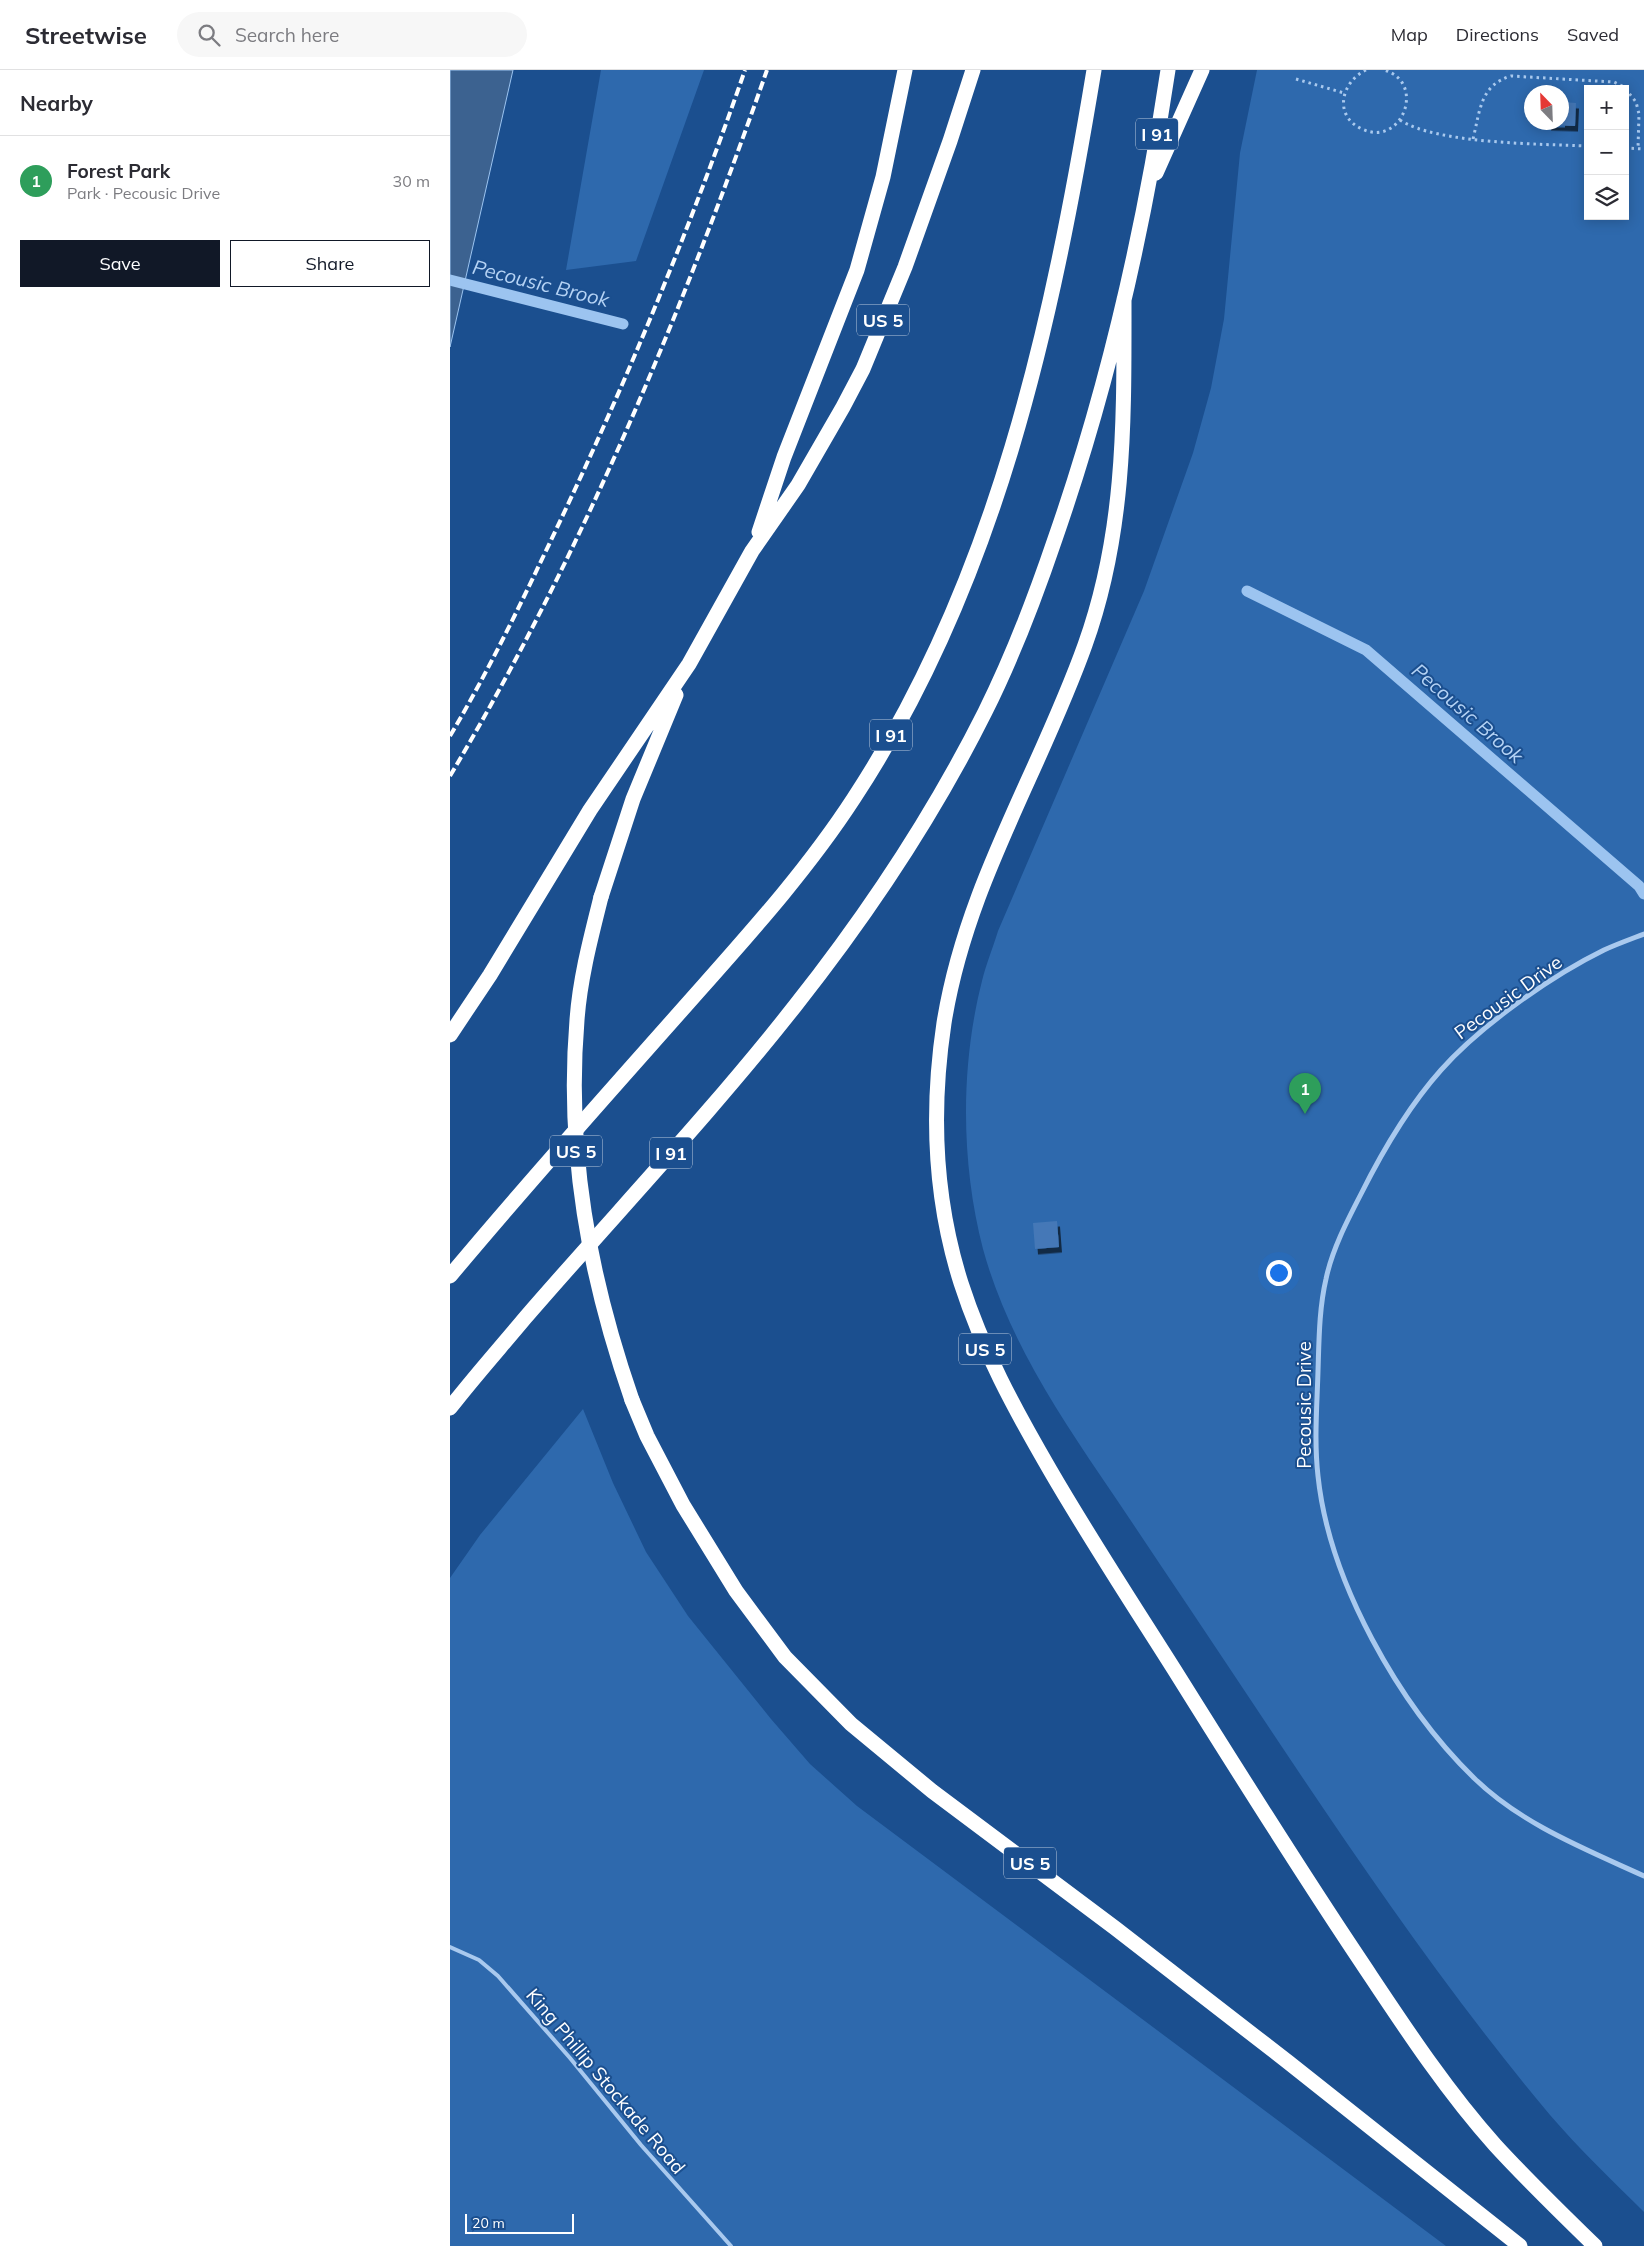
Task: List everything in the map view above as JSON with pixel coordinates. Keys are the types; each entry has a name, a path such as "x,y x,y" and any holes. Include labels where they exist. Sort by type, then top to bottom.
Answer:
{"highway":[{"path":"752,551 784,457 822,365 857,270 883,177 905,70"},
{"name":"US 5","path":"973,70 908,258 863,368 818,454 752,551 689,664 633,799 601,897 591,937 577,1018 573,1097 583,1212 597,1288 632,1400 682,1505 736,1591 785,1657 851,1724 932,1791 1100,1916 1273,2050 1520,2246"},
{"name":"I 91","path":"450,1276 730,957 811,856 854,798 924,674 953,615 980,548 1022,411 1058,274 1094,70"},
{"name":"I 91","path":"450,1408 558,1280 752,1060 797,1004 880,889 956,770 1015,648 1040,583 1087,439 1124,299 1168,70"},
{"path":"1145,197 1202,70"},
{"name":"US 5","path":"1124,299 1124,427 1121,474 1109,560 1086,643 1053,724 1003,833 971,914 948,1003 940,1055 935,1128 937,1165 948,1238 959,1278 982,1342 1012,1407 1099,1552 1321,1902 1403,2025 1463,2106 1507,2157 1595,2246"},
{"path":"450,1035 490,975 590,810 689,664"}],"street":[{"name":"Pecousic Drive","path":"1644,934 1605,949 1531,995 1484,1029 1462,1048 1421,1094 1385,1147 1344,1229 1326,1278 1319,1340 1316,1443 1318,1478 1326,1521 1340,1564 1356,1605 1374,1642 1420,1713 1474,1778 1505,1805 1539,1826 1644,1876"}],"lane":[{"name":"King Phillip Stockade Road","path":"450,1947 479,1960 498,1976 570,2058 641,2145 731,2246"}],"path":[{"path":"1366,70 1349,83 1344,93 1344,105 1348,116 1354,124 1363,130 1372,132 1392,128 1406,110 1405,88 1399,79 1384,70"},
{"path":"1473,139 1486,92 1500,79 1511,76 1614,82 1624,86 1636,102 1639,114 1638,149"},
{"path":"1296,79 1344,93"},
{"path":"1400,120 1421,130 1473,139 1584,146"},
{"path":"1629,148 1644,149"}],"shaded area":[{"path":"450,70 513,70 450,347"},
{"path":"601,70 704,70 636,261 566,270"},
{"path":"1257,70 1644,70 1644,2212 1561,2128 1501,2054 1407,1929 1318,1801 1082,1449 1048,1395 1004,1310 983,1249 970,1183 966,1115 970,1047 985,968 998,931 1144,591 1193,453 1211,388 1224,319 1240,153"},
{"path":"583,1409 613,1483 646,1552 688,1616 810,1764 857,1806 1446,2246 450,2246 450,1578 480,1535"}],"building":[{"path":"1569,102 1576,103 1575,126 1569,126"},
{"path":"1057,1221 1059,1247 1035,1249 1033,1223"}],"waterway":[{"name":"Pecousic Brook","path":"450,280 623,324"},
{"name":"Pecousic Brook","path":"1247,591 1366,650 1639,886 1644,894"}],"railway":[{"path":"450,736 495,655 588,462 660,296 704,184 745,70"},
{"path":"450,776 498,692 543,606 586,519 626,431 700,252 767,70"}],"place":[{"name":"Forest Park","path":"1305,1114"}]}
